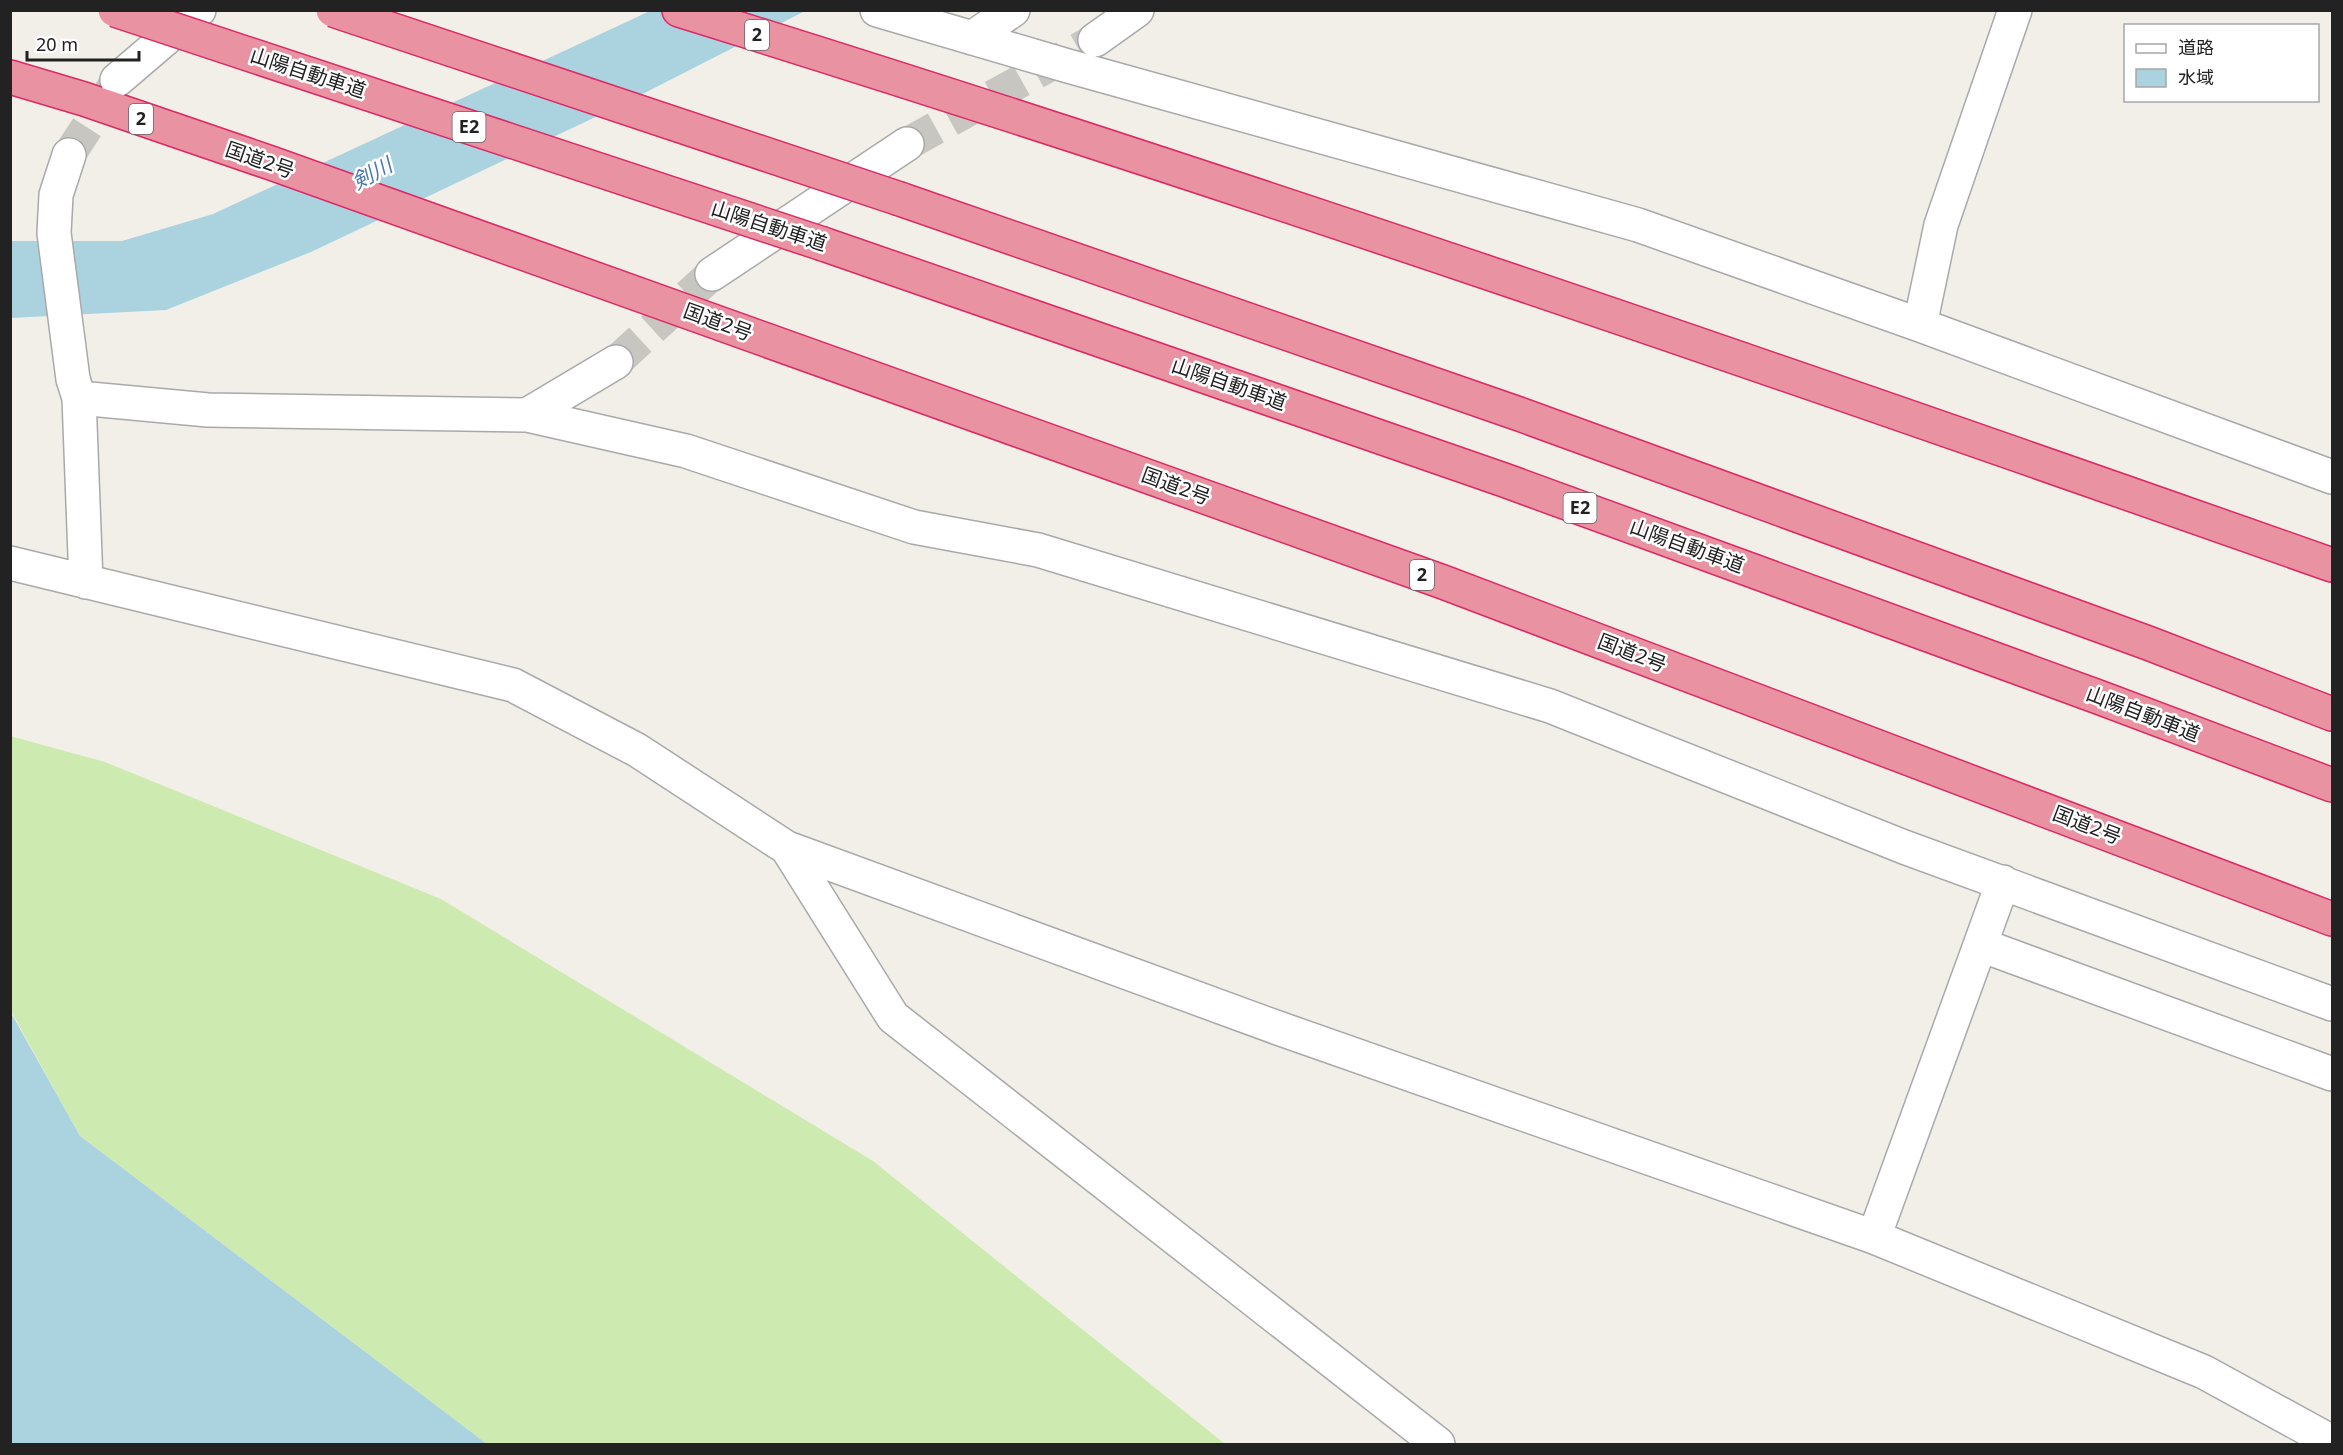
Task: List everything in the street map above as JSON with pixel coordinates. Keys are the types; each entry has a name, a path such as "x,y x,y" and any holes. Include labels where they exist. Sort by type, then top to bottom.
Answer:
{"highway":[{"name":"山陽自動車道","path":"115,10 823,244 1504,480 2332,785"},
{"path":"333,10 900,199 1522,415 2126,635 2332,714"},
{"name":"2","path":"678,10 1425,252 1951,431 2332,565"},
{"name":"国道2号","path":"10,78 84,99 271,163 1443,582 2332,919"}],"street":[{"path":"117,80 199,10"},
{"path":"972,38 1013,10"},
{"path":"1095,40 1137,10"},
{"path":"1920,325 1941,225 2015,10"},
{"path":"888,14 1638,225 1920,325 2332,477"},
{"path":"712,274 907,144"},
{"path":"69,155 56,195 54,233 76,388 86,582"},
{"path":"526,415 616,362"},
{"path":"76,388 208,410 526,415 686,451 914,527 1038,550 1550,706 1904,847 2332,1004"},
{"path":"10,563 513,685 637,750 787,848 1278,1028 1874,1236 2204,1372 2332,1442"},
{"path":"787,848 893,1017 1438,1444"},
{"path":"1874,1236 2003,882"},
{"path":"1981,945 2332,1074"}],"green space":[{"path":"10,736 105,762 441,899 873,1161 1225,1444 487,1444 80,1136 11,1011"}],"water":[{"name":"剣川","path":"650,11 805,11 625,103 311,252 166,310 11,318 11,241 122,241 213,214"},
{"path":"10,1011 80,1136 487,1444 11,1444"}],"tunnel":[{"path":"907,144 1095,40"},
{"path":"69,155 117,81"},
{"path":"616,362 712,274"}]}
